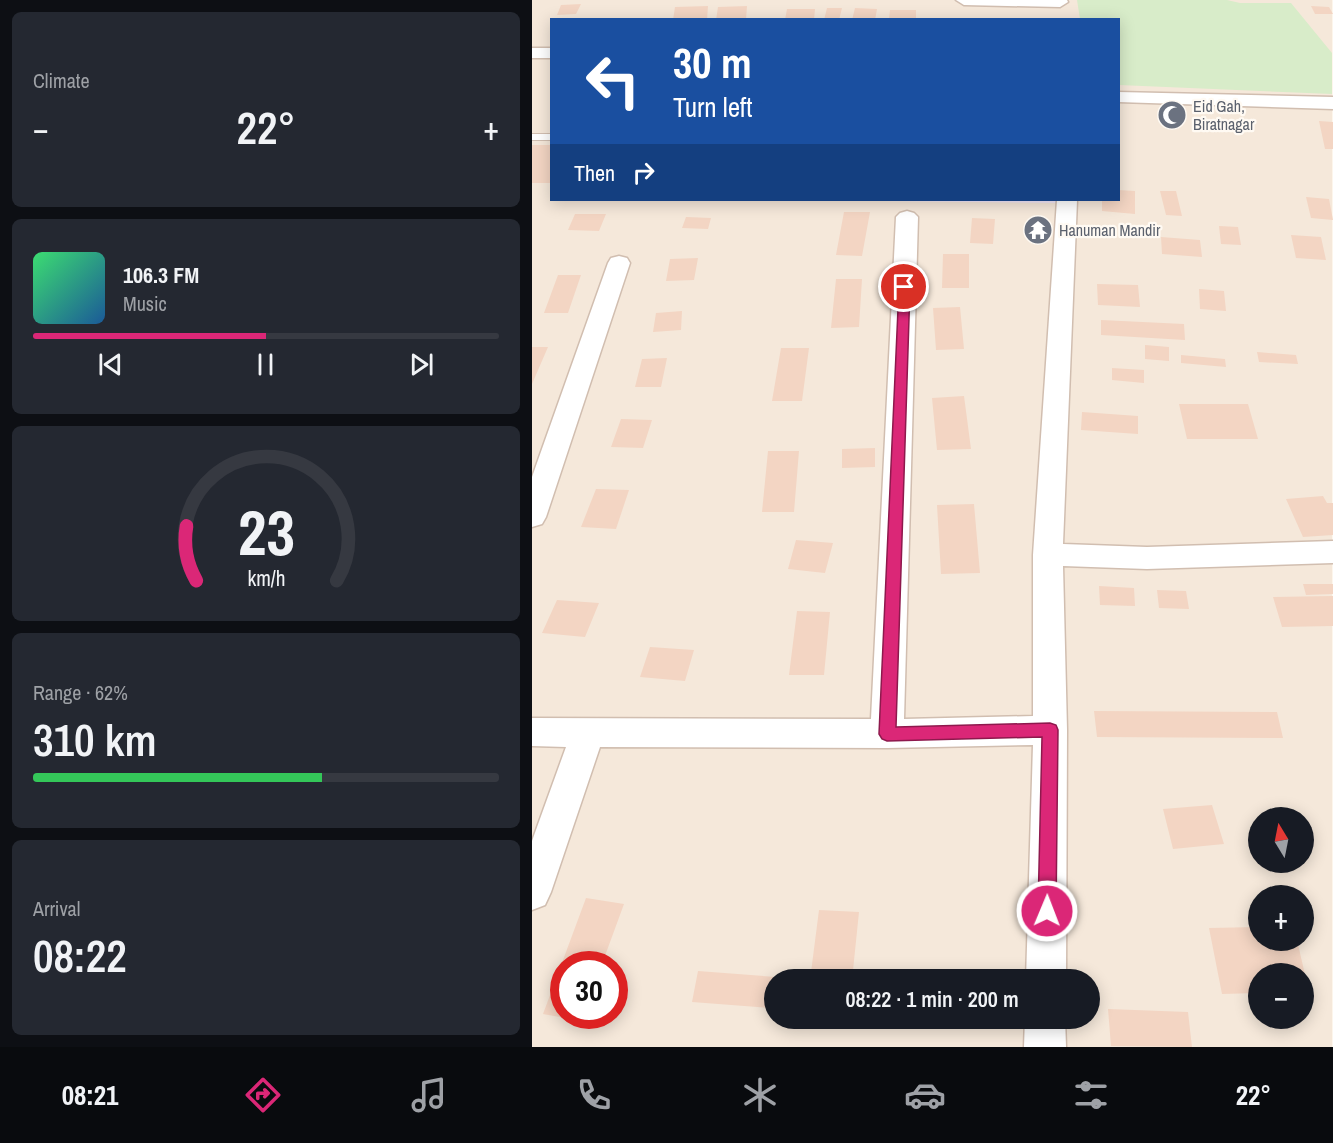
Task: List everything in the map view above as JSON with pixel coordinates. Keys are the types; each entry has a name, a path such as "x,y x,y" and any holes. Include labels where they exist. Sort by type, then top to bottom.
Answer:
{"street":[{"path":"964,0 1060,1 1063,18"},
{"path":"532,53 550,53"},
{"path":"1120,97 1333,103"},
{"path":"1046,969 1050,730 1048,555 1067,201"},
{"path":"887,734 907,217"},
{"path":"532,517 619,263"},
{"path":"1048,555 1147,558 1333,552"},
{"path":"532,732 887,734 1050,730"},
{"path":"532,892 588,733"},
{"path":"1045,1029 1045,1047"}],"lane":[{"path":"532,137 550,137"}],"shaded area":[{"path":"532,0 1332,0 1332,1047 532,1047"},
{"path":"884,201 1067,201 1067,203"}],"green space":[{"path":"1077,0 1227,0 1240,3 1291,3 1332,53 1332,94 1120,85 1120,18 1080,18"}],"building":[{"path":"581,4 576,14 557,15 561,5"},
{"path":"708,6 707,18 673,18 675,7"},
{"path":"747,6 746,18 716,18 718,7"},
{"path":"1311,6 1329,7 1333,14 1315,14"},
{"path":"827,8 842,8 840,18 824,18"},
{"path":"855,8 877,9 875,18 852,18"},
{"path":"787,9 815,9 814,18 785,18"},
{"path":"890,10 916,10 916,18 889,18"},
{"path":"1319,121 1333,122 1333,149 1325,149"},
{"path":"532,145 550,145 550,183 532,183"},
{"path":"1120,190 1135,191 1135,214 1102,211 1102,201 1120,201"},
{"path":"1160,191 1176,191 1182,216 1166,215"},
{"path":"1306,197 1329,199 1333,220 1311,218"},
{"path":"844,212 870,212 862,256 836,255"},
{"path":"575,214 606,214 599,231 568,230"},
{"path":"686,217 711,218 708,229 682,228"},
{"path":"972,218 995,219 993,244 970,243"},
{"path":"1219,226 1238,227 1241,245 1221,244"},
{"path":"1291,235 1321,237 1326,260 1296,258"},
{"path":"1161,237 1200,240 1202,257 1162,254"},
{"path":"943,254 969,254 969,288 942,288"},
{"path":"698,258 694,280 666,281 670,259"},
{"path":"558,275 581,275 568,313 544,313"},
{"path":"836,279 862,279 859,327 831,328"},
{"path":"1097,284 1138,285 1140,307 1098,305"},
{"path":"1199,289 1224,291 1226,311 1200,309"},
{"path":"960,307 964,349 936,350 933,308"},
{"path":"682,311 681,330 653,332 656,313"},
{"path":"1101,320 1184,324 1185,340 1101,335"},
{"path":"1145,345 1169,347 1169,361 1145,359"},
{"path":"532,347 548,347 532,384"},
{"path":"781,348 809,348 802,401 772,401"},
{"path":"1257,352 1296,355 1298,364 1259,362"},
{"path":"1181,355 1225,359 1226,367 1181,363"},
{"path":"667,358 661,387 635,387 642,359"},
{"path":"1112,368 1144,370 1144,383 1112,380"},
{"path":"964,396 971,449 937,450 932,398"},
{"path":"1179,404 1248,404 1258,439 1187,439"},
{"path":"1082,412 1138,416 1138,434 1081,430"},
{"path":"621,419 652,420 643,448 611,447"},
{"path":"875,448 875,467 842,468 842,449"},
{"path":"768,451 799,451 794,512 762,512"},
{"path":"596,489 629,490 616,529 581,527"},
{"path":"1323,496 1327,503 1333,503 1333,535 1303,537 1286,499"},
{"path":"974,504 980,573 941,574 937,505"},
{"path":"796,540 833,543 825,573 788,569"},
{"path":"1303,584 1333,584 1333,594 1306,595"},
{"path":"1099,586 1134,588 1135,606 1100,605"},
{"path":"1157,590 1186,591 1189,609 1159,608"},
{"path":"1333,596 1333,626 1282,627 1273,597"},
{"path":"557,600 599,603 585,637 542,633"},
{"path":"797,611 830,612 824,675 789,675"},
{"path":"650,647 694,650 685,681 640,677"},
{"path":"1094,711 1277,712 1283,738 1097,737"},
{"path":"1212,805 1224,844 1173,849 1163,809"},
{"path":"586,898 624,904 607,951 566,951"},
{"path":"819,910 859,912 853,969 811,969"},
{"path":"1248,927 1248,951 1300,951 1302,963 1248,963 1248,993 1222,994 1209,928"},
{"path":"698,971 764,976 764,1008 692,1002"},
{"path":"550,995 550,1015 543,1014"},
{"path":"1108,1009 1188,1012 1192,1047 1111,1046"}],"place":[{"name":"Eid Gah, Biratnagar","path":"1172,115"},
{"name":"Hanuman Mandir","path":"1038,230"}],"route":[{"path":"904,287 887,734 1050,730 1047,911"}]}
